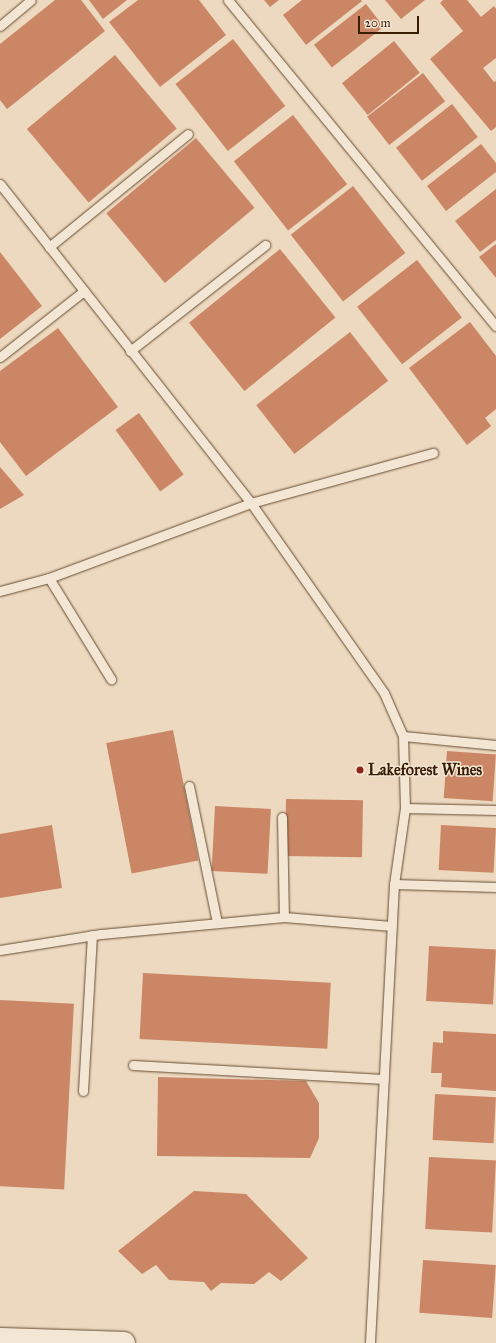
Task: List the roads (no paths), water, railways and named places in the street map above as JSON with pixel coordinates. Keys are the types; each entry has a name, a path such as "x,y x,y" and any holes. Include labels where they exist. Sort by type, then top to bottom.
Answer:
{"street":[{"path":"0,1339 124,1343"}],"lane":[{"path":"0,26 31,0"},
{"path":"228,0 496,326"},
{"path":"49,247 188,134"},
{"path":"0,184 251,503 384,693 403,736 405,808 394,884 370,1343"},
{"path":"130,351 265,245"},
{"path":"0,357 84,292"},
{"path":"0,591 49,578 251,503 433,453"},
{"path":"49,578 110,679"},
{"path":"403,736 496,745"},
{"path":"189,786 217,923"},
{"path":"405,808 496,810"},
{"path":"282,818 284,917"},
{"path":"394,884 496,887"},
{"path":"0,950 92,935 284,917 392,926"},
{"path":"83,1091 92,935"},
{"path":"133,1065 384,1079"}],"place":[{"name":"Lakeforest Wines","path":"360,770"}]}
